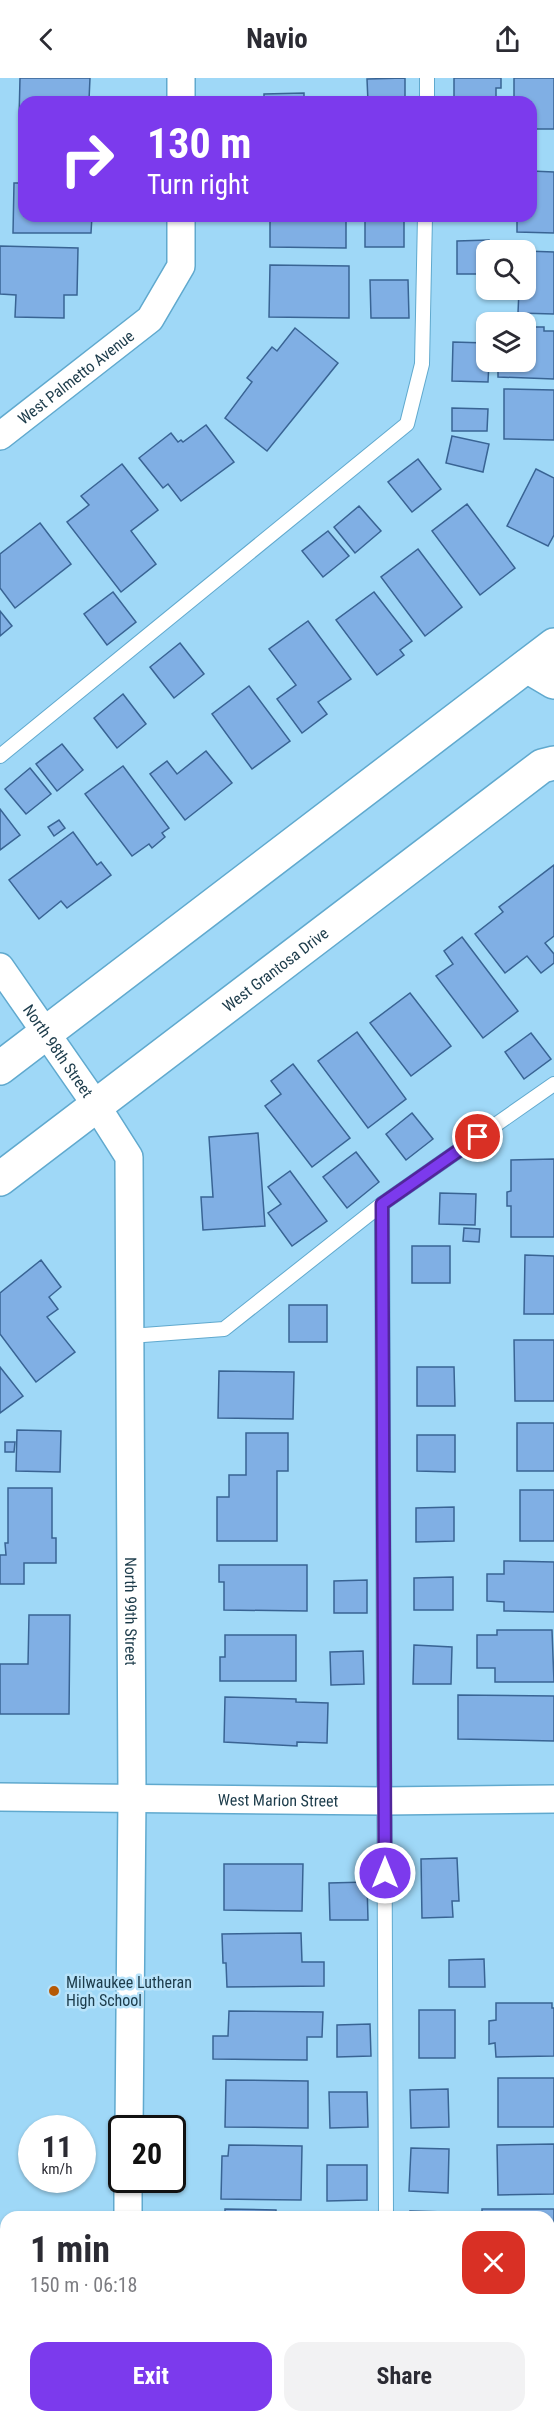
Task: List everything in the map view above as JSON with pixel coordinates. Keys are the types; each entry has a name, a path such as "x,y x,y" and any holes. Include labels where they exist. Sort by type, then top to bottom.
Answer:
{"street":[{"path":"181,78 181,96"},
{"name":"West Palmetto Avenue","path":"0,436 150,319 181,266 181,222"},
{"path":"0,1068 540,674 554,645"},
{"name":"West Grantosa Drive","path":"0,1179 542,766 554,763"},
{"name":"North 98th Street","path":"0,967 96,1105"},
{"name":"North 99th Street","path":"96,1105 129,1157 132,1797 129,2115"},
{"name":"West Marion Street","path":"0,1797 384,1801 554,1799"},
{"path":"128,2193 128,2211"}],"lane":[{"path":"427,96 428,78"},
{"path":"0,756 407,424 422,364 425,222"},
{"path":"130,1336 224,1329 382,1204 554,1084"},
{"path":"382,1204 386,2211"}],"building":[{"path":"20,78 90,78 89,96 20,96"},
{"path":"405,78 405,96 368,96 367,79"},
{"path":"454,78 501,78 501,88 496,88 496,96 454,96"},
{"path":"514,78 554,78 554,129 537,129 537,96 514,96"},
{"path":"304,93 304,96 264,96 264,94"},
{"path":"537,171 554,172 554,233 517,232 517,222 537,222"},
{"path":"14,183 18,183 18,222 92,222 91,233 13,233"},
{"path":"270,222 346,222 346,248 270,247"},
{"path":"365,222 404,222 404,247 365,247"},
{"path":"476,240 476,274 457,274 457,241"},
{"path":"0,246 78,248 77,295 64,295 64,318 15,317 16,295 0,294"},
{"path":"536,251 554,252 554,314 518,312 519,300 536,300"},
{"path":"270,265 349,266 349,318 269,317"},
{"path":"370,280 408,280 409,318 371,318"},
{"path":"536,327 544,327 544,331 554,331 554,379 498,377 498,372 536,372"},
{"path":"295,328 338,363 267,451 225,418 252,382 247,378 272,347 277,351"},
{"path":"453,342 476,343 476,372 488,372 488,382 452,381"},
{"path":"504,389 554,390 554,440 504,439"},
{"path":"452,408 488,409 487,431 452,431"},
{"path":"206,425 234,462 181,501 168,484 163,488 139,458 171,433 178,442 181,440 183,442"},
{"path":"452,436 489,444 483,472 446,463"},
{"path":"418,459 441,489 412,512 388,482"},
{"path":"122,464 158,510 131,531 156,564 121,592 67,522 89,505 81,496"},
{"path":"536,469 554,478 554,535 548,546 507,526"},
{"path":"467,504 515,568 480,595 432,531"},
{"path":"359,506 381,531 355,553 334,527"},
{"path":"40,523 71,564 15,608 0,588 0,554"},
{"path":"328,531 349,556 323,577 302,551"},
{"path":"418,549 462,607 425,636 381,577"},
{"path":"113,592 136,622 107,645 84,614"},
{"path":"374,592 412,641 400,650 404,655 377,675 336,620"},
{"path":"0,611 12,626 0,636"},
{"path":"308,621 351,679 318,702 327,714 302,733 277,699 296,685 269,649"},
{"path":"180,643 204,674 174,698 150,667"},
{"path":"249,686 290,741 252,769 212,714"},
{"path":"123,694 146,724 117,748 94,718"},
{"path":"62,744 83,770 57,791 36,764"},
{"path":"206,751 232,783 185,820 150,774 167,761 177,774"},
{"path":"123,766 169,828 162,833 165,837 152,848 149,844 132,856 85,794"},
{"path":"30,768 51,794 26,814 5,789"},
{"path":"0,809 20,835 0,850"},
{"path":"59,820 65,828 54,836 48,827"},
{"path":"73,832 97,865 101,862 111,875 67,908 61,901 39,919 9,880"},
{"path":"554,865 554,936 545,943 554,954 554,963 541,973 527,956 505,973 475,934 503,912 499,907"},
{"path":"462,937 518,1011 483,1038 436,976 453,964 444,951"},
{"path":"410,993 451,1046 411,1076 370,1023"},
{"path":"357,1032 406,1099 368,1128 318,1061"},
{"path":"531,1033 551,1059 524,1079 505,1052"},
{"path":"293,1064 350,1138 312,1167 265,1106 281,1094 271,1081"},
{"path":"412,1113 433,1139 406,1160 386,1134"},
{"path":"258,1133 265,1226 203,1230 201,1197 213,1197 209,1137"},
{"path":"356,1152 379,1182 347,1208 323,1177"},
{"path":"554,1159 554,1237 511,1237 511,1206 507,1206 507,1192 511,1191 511,1160"},
{"path":"290,1171 327,1221 292,1246 268,1213 281,1204 268,1187"},
{"path":"440,1193 476,1194 475,1225 439,1224"},
{"path":"464,1228 480,1229 479,1242 463,1241"},
{"path":"412,1246 450,1246 450,1283 412,1283"},
{"path":"525,1255 554,1256 554,1314 524,1314"},
{"path":"41,1260 61,1287 49,1297 58,1309 47,1317 75,1352 36,1382 0,1334 0,1293"},
{"path":"289,1305 327,1305 327,1342 289,1342"},
{"path":"514,1340 554,1340 554,1401 515,1401"},
{"path":"0,1367 23,1396 0,1413"},
{"path":"417,1367 454,1367 455,1406 417,1406"},
{"path":"219,1371 294,1372 293,1419 218,1418"},
{"path":"517,1423 554,1423 554,1471 517,1471"},
{"path":"17,1430 61,1431 60,1472 16,1471"},
{"path":"246,1433 288,1433 288,1471 277,1471 277,1541 217,1541 217,1497 229,1497 229,1475 246,1475"},
{"path":"417,1435 455,1435 455,1472 417,1471"},
{"path":"5,1442 15,1442 14,1452 5,1452"},
{"path":"8,1488 52,1488 52,1538 56,1538 56,1563 24,1563 24,1584 0,1584 0,1555 6,1555 5,1543 8,1543"},
{"path":"520,1490 554,1490 554,1541 520,1541"},
{"path":"454,1507 454,1541 416,1542 416,1508"},
{"path":"504,1561 554,1562 554,1612 504,1611 504,1602 487,1601 487,1574 504,1574"},
{"path":"219,1565 307,1565 307,1611 224,1610 224,1582 219,1582"},
{"path":"453,1577 453,1610 414,1610 414,1578"},
{"path":"367,1580 367,1613 334,1613 334,1581"},
{"path":"29,1615 70,1615 69,1714 0,1714 0,1664 28,1664"},
{"path":"497,1630 552,1630 554,1682 495,1682 495,1668 477,1668 477,1635 497,1635"},
{"path":"225,1635 296,1635 296,1681 220,1681 220,1657 225,1657"},
{"path":"414,1645 452,1647 451,1684 413,1684"},
{"path":"363,1651 364,1684 331,1685 330,1652"},
{"path":"458,1695 554,1696 554,1741 458,1739"},
{"path":"225,1697 296,1699 296,1702 328,1703 327,1743 297,1742 297,1746 224,1742"},
{"path":"457,1858 459,1901 452,1901 453,1917 422,1918 421,1859"},
{"path":"224,1864 303,1864 302,1911 224,1910"},
{"path":"367,1882 368,1920 330,1920 329,1883"},
{"path":"301,1933 302,1962 324,1962 324,1986 227,1987 222,1934"},
{"path":"484,1959 485,1987 449,1987 449,1960"},
{"path":"496,2003 552,2003 552,2008 554,2008 554,2056 496,2057 495,2043 489,2044 489,2021 496,2020"},
{"path":"419,2010 455,2010 455,2058 419,2058"},
{"path":"229,2011 323,2012 322,2037 307,2037 307,2060 213,2059 213,2036 228,2036"},
{"path":"370,2024 371,2056 337,2057 337,2025"},
{"path":"498,2078 554,2078 554,2127 498,2127"},
{"path":"226,2080 308,2081 308,2128 225,2127"},
{"path":"448,2089 449,2127 411,2128 410,2090"},
{"path":"329,2092 367,2092 368,2127 330,2128"},
{"path":"554,2144 554,2194 498,2195 497,2145"},
{"path":"229,2145 302,2146 301,2200 221,2199 222,2156 228,2156"},
{"path":"411,2148 449,2149 448,2193 409,2191"},
{"path":"327,2165 367,2165 367,2200 327,2201"},
{"path":"225,2209 276,2210 276,2211 225,2211"},
{"path":"482,2209 554,2209 554,2211 482,2211"}],"place":[{"name":"Milwaukee Lutheran High School","path":"54,1991"}],"route":[{"path":"385,1873 382,1204 478,1137"}]}
